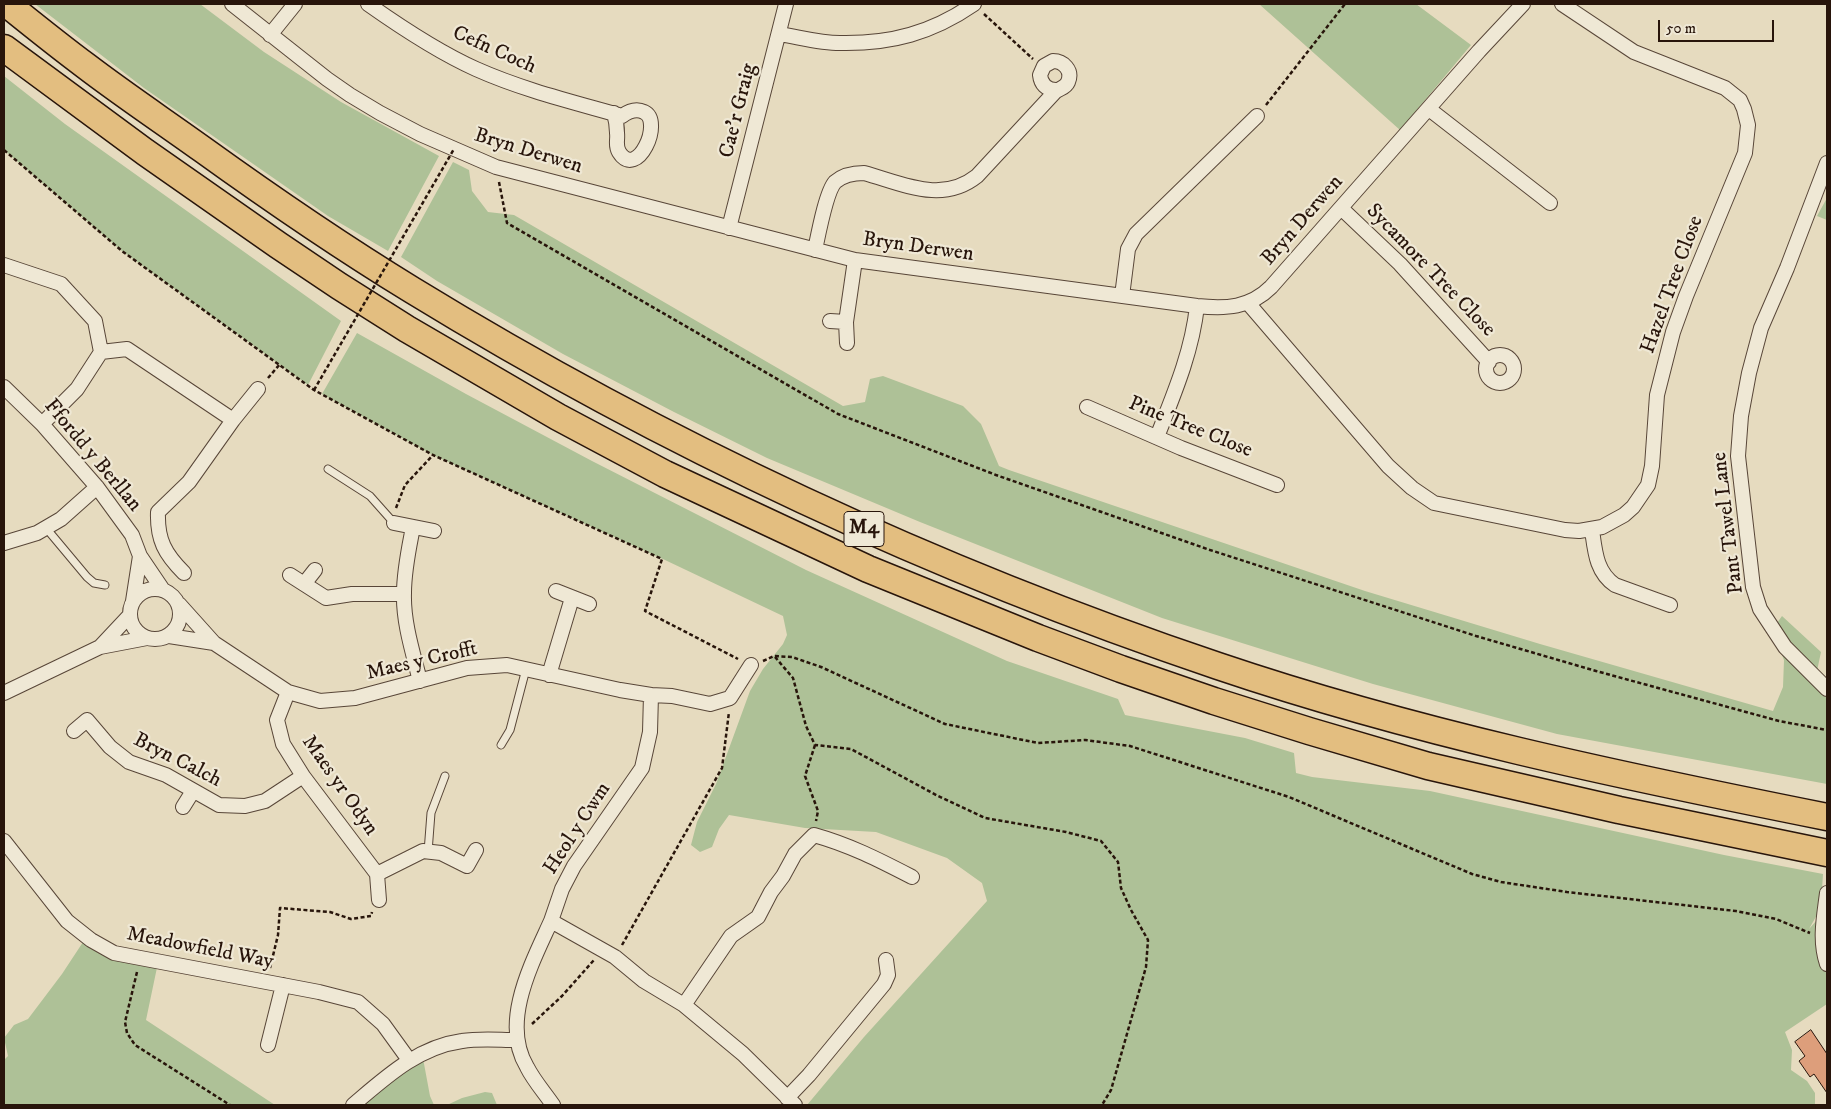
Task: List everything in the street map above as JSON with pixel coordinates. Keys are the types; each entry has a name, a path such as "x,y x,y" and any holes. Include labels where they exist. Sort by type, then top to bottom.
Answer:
{"highway":[{"name":"M4","path":"6,4 84,65 302,220 408,288 500,343 676,439 860,527 960,569 1142,640 1223,668 1332,701 1429,729 1637,778 1827,817"},
{"name":"M4","path":"4,48 145,152 278,245 407,329 558,417 657,470 868,569 1038,638 1122,669 1318,734 1428,766 1619,810 1827,852"}],"street":[{"name":"Bryn Derwen","path":"232,4 350,95 380,114 496,167 855,260 1197,306 1226,308 1248,303 1272,287 1523,4"},
{"path":"270,35 295,4"},
{"name":"Cefn Coch","path":"368,4 412,33 474,68 523,87 614,113"},
{"name":"Cae'r Graig","path":"729,228 786,4"},
{"path":"779,34 839,43 883,42 910,36 935,26 974,4"},
{"name":"Hazel Tree Close","path":"1248,303 1388,466 1423,497 1434,503 1565,530 1592,530 1602,527 1624,515 1633,507 1648,485 1652,466 1657,395 1666,358 1686,296 1745,153 1748,125 1740,100 1733,93 1725,88 1634,52 1562,4"},
{"path":"815,250 828,193 834,183 844,176 864,173 927,190 941,191 967,184 977,176 1036,114 1056,90 1068,82 1067,68 1062,63 1053,61 1042,68 1040,75 1043,85 1056,90"},
{"path":"1429,109 1550,203"},
{"path":"1122,296 1128,249 1136,234 1257,116"},
{"name":"Pant Tawel Lane","path":"1827,163 1762,328 1749,373 1741,416 1738,456 1753,587 1760,609 1784,647 1827,689"},
{"name":"Sycamore Tree Close","path":"1341,208 1400,264 1488,362"},
{"path":"847,343 846,322 855,260"},
{"path":"4,266 61,284 95,321 102,352 77,389 42,424"},
{"path":"1157,437 1186,360 1193,337 1197,306"},
{"path":"830,321 846,322"},
{"path":"102,352 127,349 233,420"},
{"name":"Ffordd y Berllan","path":"4,388 42,424 97,487 132,535 140,556 163,590"},
{"path":"184,573 162,545 158,512 189,482 233,420 258,389"},
{"name":"Pine Tree Close","path":"1087,407 1277,485"},
{"path":"4,543 36,533 61,519 97,487"},
{"path":"394,523 434,531"},
{"path":"413,527 406,559 404,594 408,636 420,681"},
{"path":"1592,530 1597,562 1607,580 1615,585 1670,605"},
{"path":"100,647 131,608 138,594 146,590 155,588 173,595 179,604 180,622 169,636 154,640 147,638 135,629 131,608 140,556"},
{"path":"304,584 316,570"},
{"path":"290,575 326,598 352,594 404,594"},
{"path":"556,591 589,604"},
{"path":"549,674 572,598"},
{"name":"Maes y Crofft","path":"179,604 214,643 288,692 320,701 355,698 466,668 506,665 651,695"},
{"name":"Maes y Crofft","path":"169,636 214,643"},
{"path":"4,693 100,647 147,638"},
{"path":"651,695 672,696 710,704 730,698 751,666"},
{"name":"Maes yr Odyn","path":"288,692 277,720 283,744 303,776 377,874"},
{"name":"Heol y Cwm","path":"517,1038 518,1002 562,889 574,866 642,768 650,732 651,695"},
{"name":"Bryn Calch","path":"74,731 87,720 110,747 129,762 166,775 219,805 244,806 265,801 303,776"},
{"path":"182,807 194,791"},
{"path":"684,1005 731,936 758,917 766,889 783,876 795,854 814,835 838,841 860,850 912,877"},
{"name":"Meadowfield Way","path":"4,841 67,921 91,940 114,953 268,982 358,1002 383,1024 409,1060"},
{"path":"379,900 377,874 407,858 423,851 441,853 468,866 476,850"},
{"path":"1827,893 1822,937 1823,953 1827,964"},
{"path":"551,921 610,954 644,981 684,1005 743,1054 791,1102 809,1075 884,984 888,975 886,960"},
{"path":"268,1045 282,985"},
{"path":"353,1105 409,1060 424,1052 464,1040 517,1038 526,1066 553,1105"}],"lane":[{"path":"328,469 370,496 394,523"},
{"path":"46,528 87,577 94,583 105,585"},
{"path":"501,745 510,730 526,669"},
{"path":"428,852 431,813 445,776"}],"path":[{"path":"974,4 1042,68"},
{"path":"1257,116 1345,4"},
{"path":"314,390 454,149"},
{"path":"4,150 122,251 314,390 433,455 662,559 645,611 751,666 774,656 792,657 821,667 945,724 1038,743 1085,740 1130,746 1289,797 1472,874 1501,882 1567,892 1736,911 1776,919 1797,929 1822,937"},
{"path":"496,167 507,223 838,414 996,476 1200,547 1467,633 1596,671 1779,721 1827,730"},
{"path":"258,389 280,364"},
{"path":"394,523 392,518 405,485 433,455"},
{"path":"774,656 793,678 806,726 815,745 805,776 818,811 814,835"},
{"path":"517,1038 537,1020 593,961 610,954 722,768 730,698"},
{"path":"815,745 851,749 938,796 984,818 1066,832 1101,842 1118,862 1122,888 1131,910 1148,940 1146,967 1111,1090 1102,1105"},
{"path":"268,982 278,936 280,908 330,912 351,919 371,916 379,900"},
{"path":"140,958 125,1022 127,1033 135,1045 230,1105"}],"green space":[{"path":"35,4 200,4 264,52 341,102 439,156 388,251 328,216 144,88"},
{"path":"1259,4 1416,4 1471,45 1400,130"},
{"path":"4,76 65,124 341,321 308,385 122,251 4,150"},
{"path":"453,162 469,170 472,191 488,212 514,215 843,406 865,402 870,379 883,376 963,406 981,424 999,466 1009,470 1365,591 1773,711 1783,687 1784,660 1772,630 1782,616 1821,652 1817,671 1827,693 1827,784 1557,734 1373,684 1162,618 920,522 767,458 563,354 437,281 401,257"},
{"path":"1827,198 1827,220 1817,216"},
{"path":"357,333 592,461 806,570 1007,661 1118,699 1125,715 1245,738 1294,753 1296,773 1312,777 1430,791 1724,855 1823,874 1822,889 1827,893 1827,1004 1785,1032 1792,1050 1791,1070 1807,1081 1815,1093 1815,1105 807,1105 864,1037 987,901 982,883 947,858 876,832 805,828 729,815 719,829 712,847 700,852 691,845 697,822 716,784 750,691 763,669 783,644 787,635 783,616 665,560 433,455 322,394","holes":["1826,899 1825,911 1809,929"]},
{"path":"87,936 107,946 159,958 146,1020 275,1105 4,1105 4,1060 8,1056 4,1038 14,1025 28,1019 62,974"},
{"path":"422,1053 430,1096 434,1105 353,1105"},
{"path":"485,1092 492,1093 497,1105 447,1105 462,1098"}],"building":[{"path":"1811,1030 1827,1054 1827,1093 1814,1074 1810,1077 1799,1061 1805,1056 1795,1042"}]}
